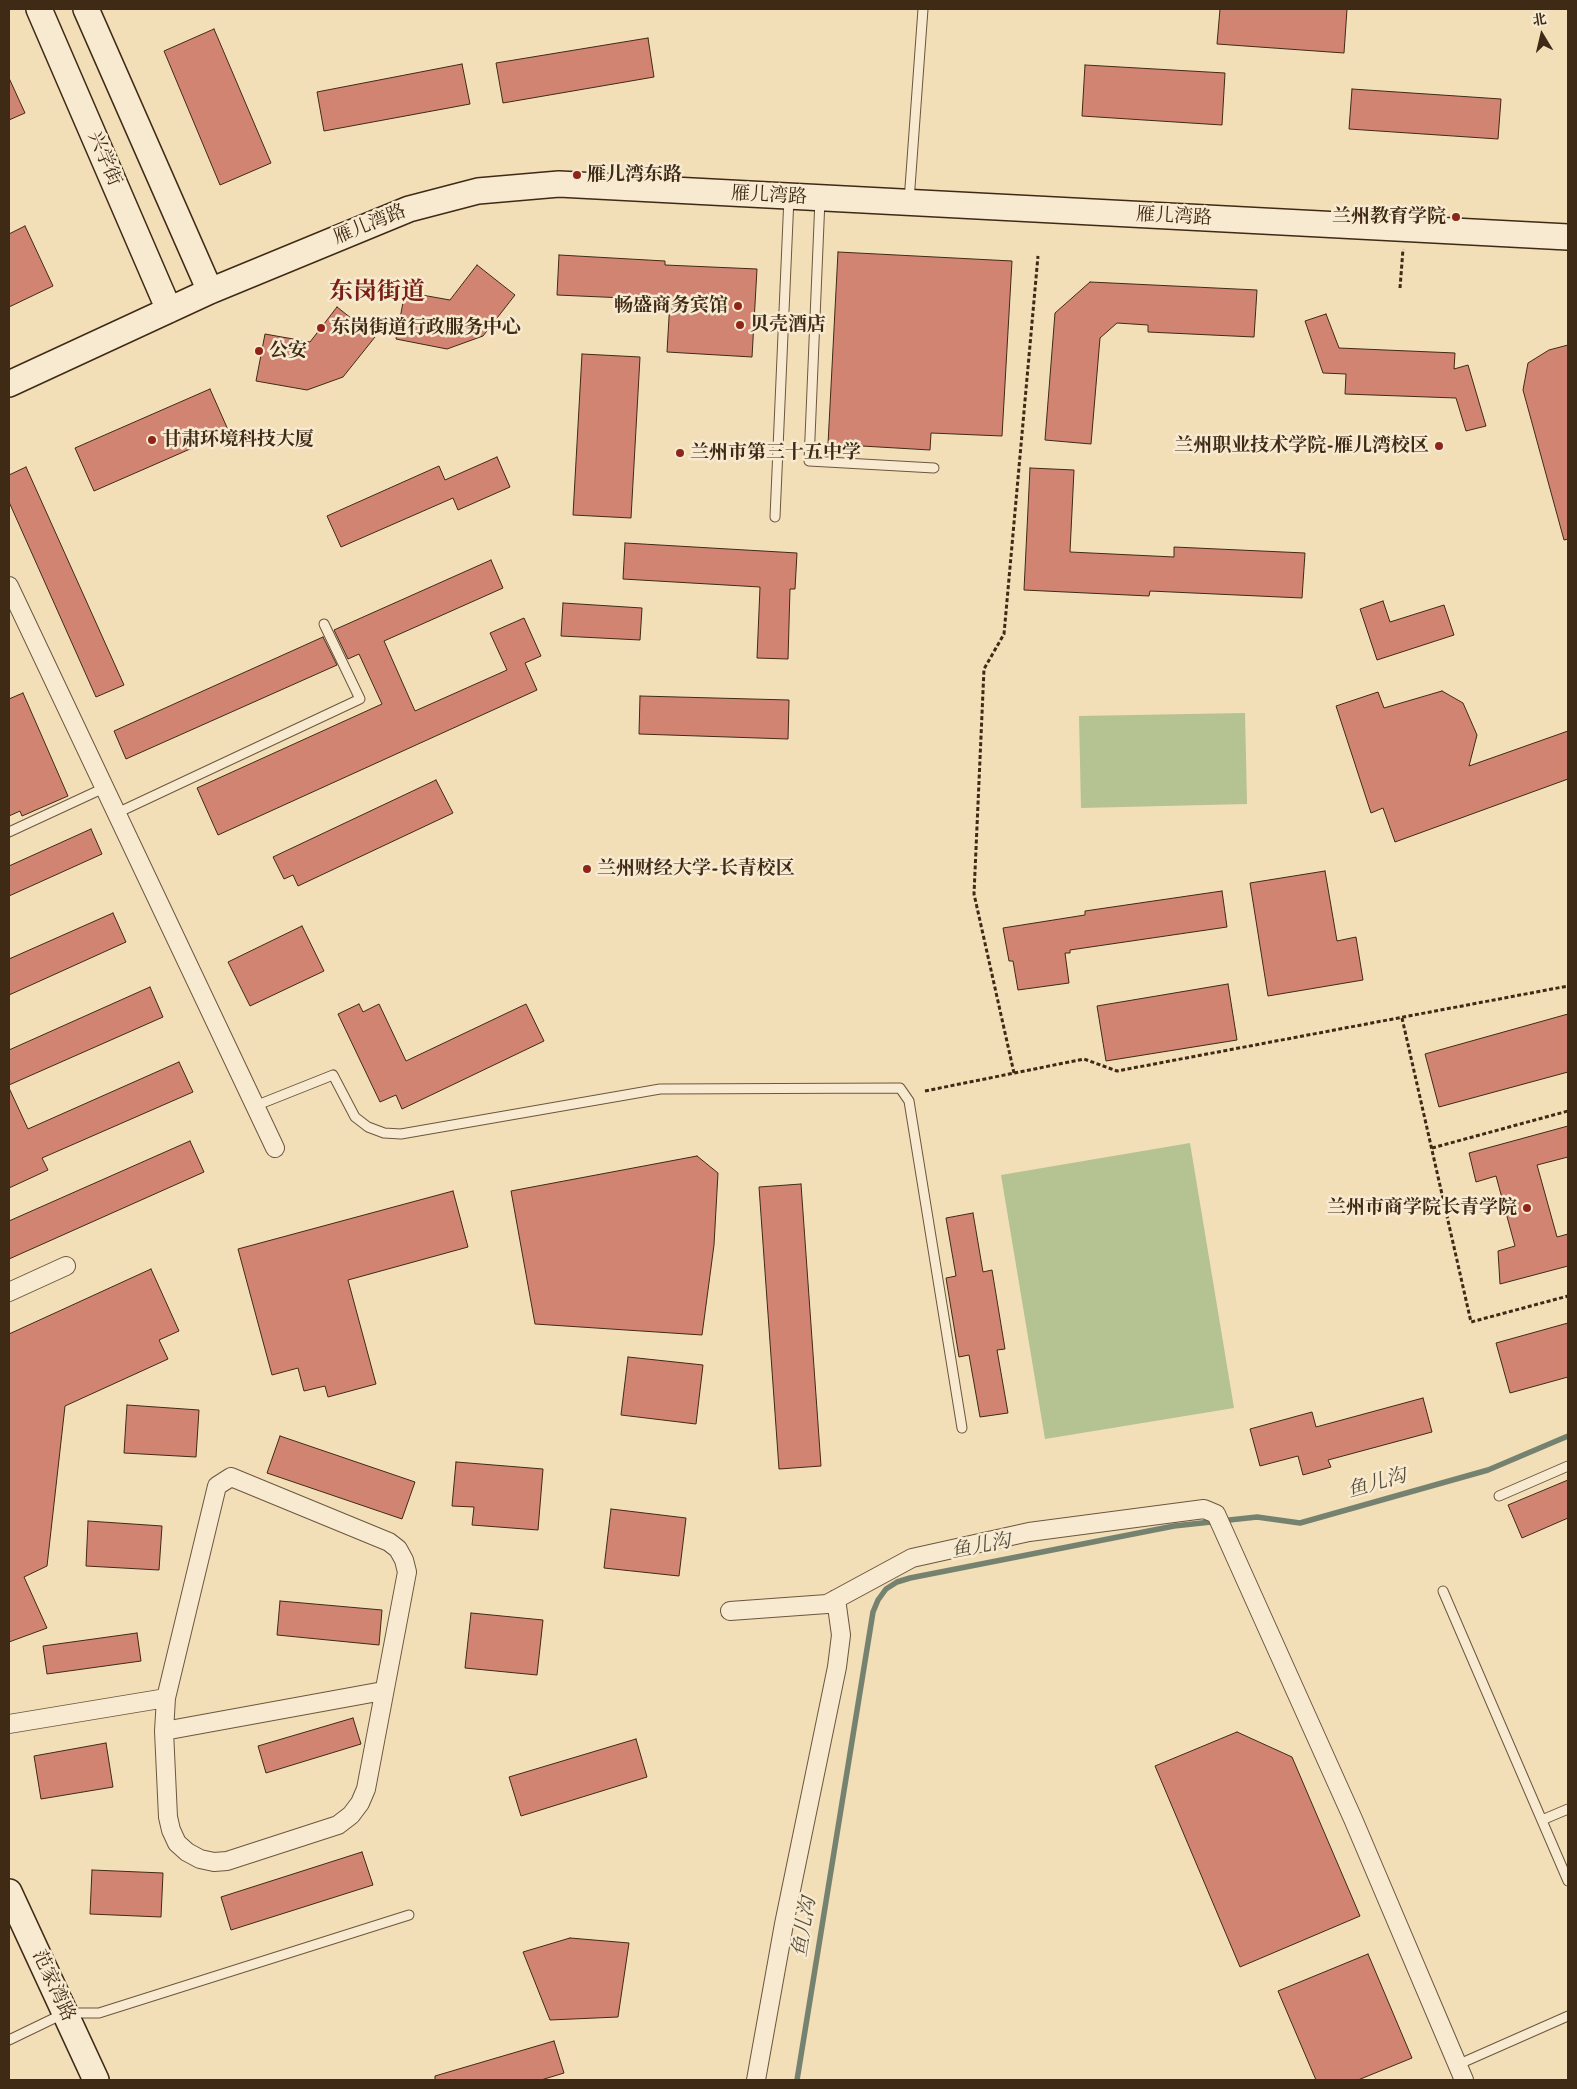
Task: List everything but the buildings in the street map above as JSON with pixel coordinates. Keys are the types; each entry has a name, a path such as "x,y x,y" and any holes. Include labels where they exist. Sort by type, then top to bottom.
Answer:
{"main road":[{"name":"兴学街","path":"39,9 169,310"},
{"path":"86,9 210,291"},
{"name":"雁儿湾路","path":"9,384 210,291 409,209 478,191 559,184 909,204 1568,237"},
{"name":"范家湾路","path":"9,1892 96,2080"}],"street":[{"path":"9,586 275,1148"},
{"path":"9,1292 66,1266"},
{"path":"231,1477 389,1542 398,1549 404,1560 407,1572 366,1789 360,1804 351,1816 324,1830 228,1861 214,1862 200,1859 187,1852 177,1843 168,1817 164,1730 166,1698 217,1486 231,1477"},
{"path":"730,1611 827,1604 912,1558 1029,1532 1204,1509 1216,1514 1353,1819 1461,2073"},
{"path":"756,2080 784,1924 837,1667 841,1635 836,1599"},
{"path":"164,1730 383,1691"},
{"path":"9,1724 166,1698"}],"lane":[{"path":"909,204 923,9"},
{"path":"775,518 789,197"},
{"path":"820,199 808,461 934,468"},
{"path":"117,813 360,699 324,624"},
{"path":"9,832 104,788"},
{"path":"255,1106 333,1075 355,1117 368,1127 384,1133 401,1134 660,1089 900,1088 909,1101 962,1428"},
{"path":"1500,1496 1568,1466"},
{"path":"1443,1591 1568,1881"},
{"path":"1542,1820 1568,1809"},
{"path":"9,2040 64,2013 99,2013 409,1915"},
{"path":"1461,2073 1568,2016"}],"path":[{"path":"1400,288 1404,229"},
{"path":"1014,1073 974,894 984,669 1004,634 1038,256"},
{"path":"925,1091 1084,1059 1117,1071 1568,986"},
{"path":"1402,1018 1471,1322 1568,1296"},
{"path":"1432,1148 1568,1111"}],"green space":[{"path":"1245,713 1247,804 1081,808 1079,716"},
{"path":"1190,1143 1234,1408 1045,1439 1001,1175"}],"waterway":[{"name":"鱼儿沟","path":"797,2080 873,1612 878,1600 886,1589 897,1582 910,1578 1174,1526 1257,1517 1300,1523 1488,1470 1568,1436"}],"place":[{"name":"雁儿湾东路","path":"577,175"},
{"name":"兰州教育学院","path":"1456,217"},
{"name":"畅盛商务宾馆","path":"738,306"},
{"name":"贝壳酒店","path":"740,325"},
{"name":"东岗街道行政服务中心","path":"321,328"},
{"name":"公安","path":"259,351"},
{"name":"甘肃环境科技大厦","path":"152,440"},
{"name":"兰州职业技术学院-雁儿湾校区","path":"1439,446"},
{"name":"兰州市第三十五中学","path":"680,453"},
{"name":"兰州财经大学-长青校区","path":"587,869"},
{"name":"兰州市商学院长青学院","path":"1527,1208"}],"district":[{"name":"东岗街道","path":"377,293"}]}
